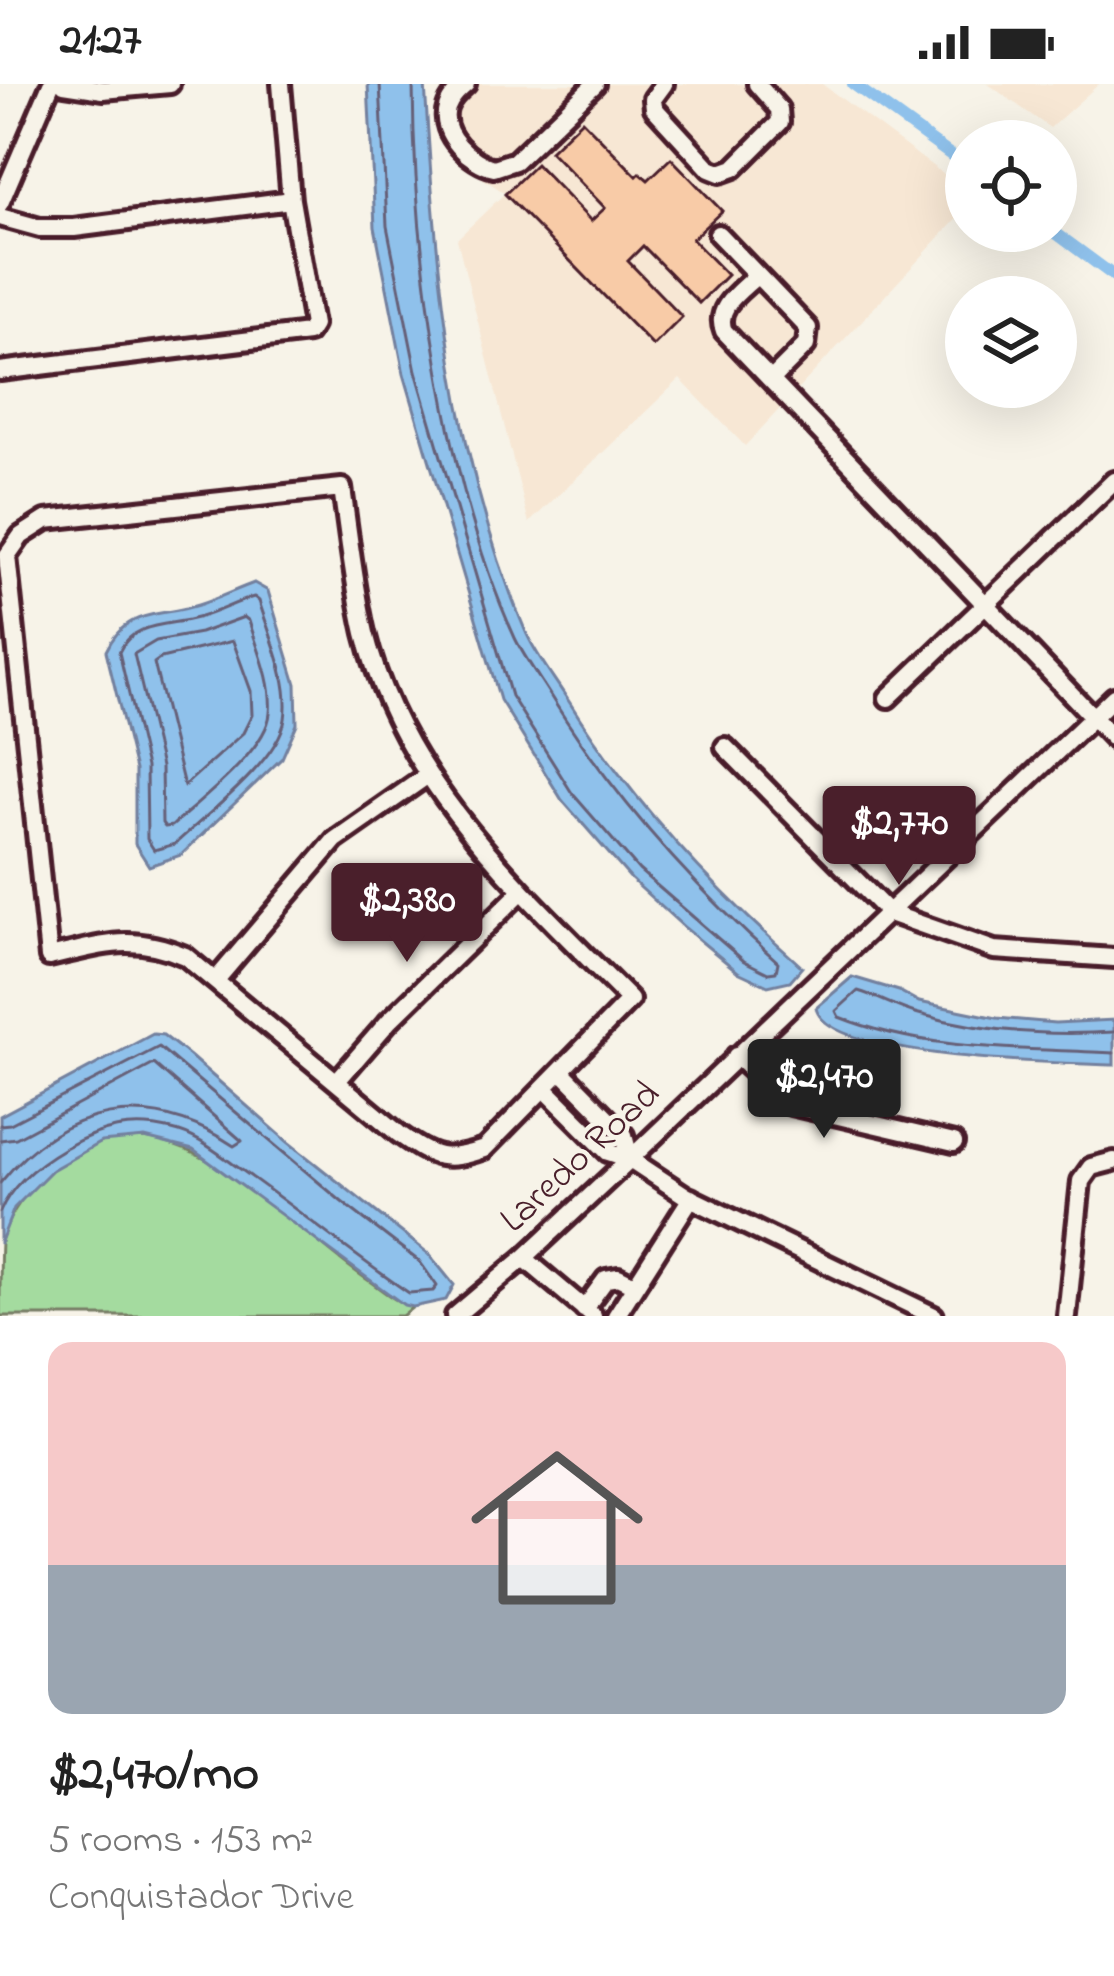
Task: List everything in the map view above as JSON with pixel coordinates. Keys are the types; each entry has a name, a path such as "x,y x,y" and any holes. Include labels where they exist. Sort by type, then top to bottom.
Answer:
{"street":[{"path":"0,203 51,84"},
{"path":"64,84 103,90 170,84"},
{"path":"0,371 311,330 291,200 281,84"},
{"path":"466,84 451,99 447,125 472,159 494,168 514,161 595,84"},
{"path":"664,84 654,94 654,107 710,169 724,172 742,160 781,118 776,104 757,84"},
{"path":"0,217 40,228 74,228 291,200"},
{"path":"718,234 809,333 806,344 771,380"},
{"path":"757,275 725,306 720,323 1114,739"},
{"path":"888,698 1114,481"},
{"path":"342,488 366,636 390,704 457,817 522,891 630,1000 484,1149 455,1159 428,1154 184,956 150,942 109,944 49,957 8,578 8,556 21,536 46,520 342,488"},
{"name":"Laredo Road","path":"455,1316 630,1159 1114,697"},
{"path":"724,747 889,913 994,950 1114,958"},
{"path":"216,980 335,840 428,775"},
{"path":"337,1082 389,1021 522,891"},
{"path":"736,1057 780,1097 801,1108 954,1143"},
{"path":"561,1071 624,1136 630,1159"},
{"path":"544,1088 608,1152 630,1159 691,1198 922,1314"},
{"path":"1066,1316 1081,1181 1091,1167 1114,1161"},
{"path":"616,1316 691,1198"},
{"path":"524,1258 589,1312 606,1279 618,1276 634,1285"}],"shaded area":[{"path":"456,84 822,84 945,175 945,232 745,446 680,379 529,523 457,239 505,193 468,169 438,130 441,103"},
{"path":"988,84 1099,84 1059,120 1039,120"}],"green space":[{"path":"144,1138 204,1158 233,1175 365,1278 413,1307 402,1316 0,1316 1,1241 26,1194 82,1150 109,1140"}],"water":[{"path":"368,84 425,84 451,362 480,497 529,639 646,808 736,906 802,967 790,981 768,986 738,972 631,879 562,800 500,700 404,374 375,227"},
{"path":"254,583 268,591 296,684 297,724 282,758 181,855 149,866 135,844 135,770 106,651 114,637 134,621 198,605"},
{"path":"852,977 919,1002 997,1018 1055,1023 1114,1020 1114,1065 951,1055 860,1039 830,1025 816,1008"},
{"path":"153,1034 163,1035 190,1056 288,1142 429,1254 454,1285 446,1300 404,1305 193,1150 145,1138 101,1142 52,1170 14,1208 0,1244 0,1116"}],"building":[{"path":"582,120 637,176 640,173 648,180 671,158 722,211 692,239 727,275 699,303 643,246 628,261 682,317 653,346 505,194 536,164 591,221 605,208 550,151"}],"waterway":[{"path":"853,84 945,151"},
{"path":"1077,249 1114,276"}]}
